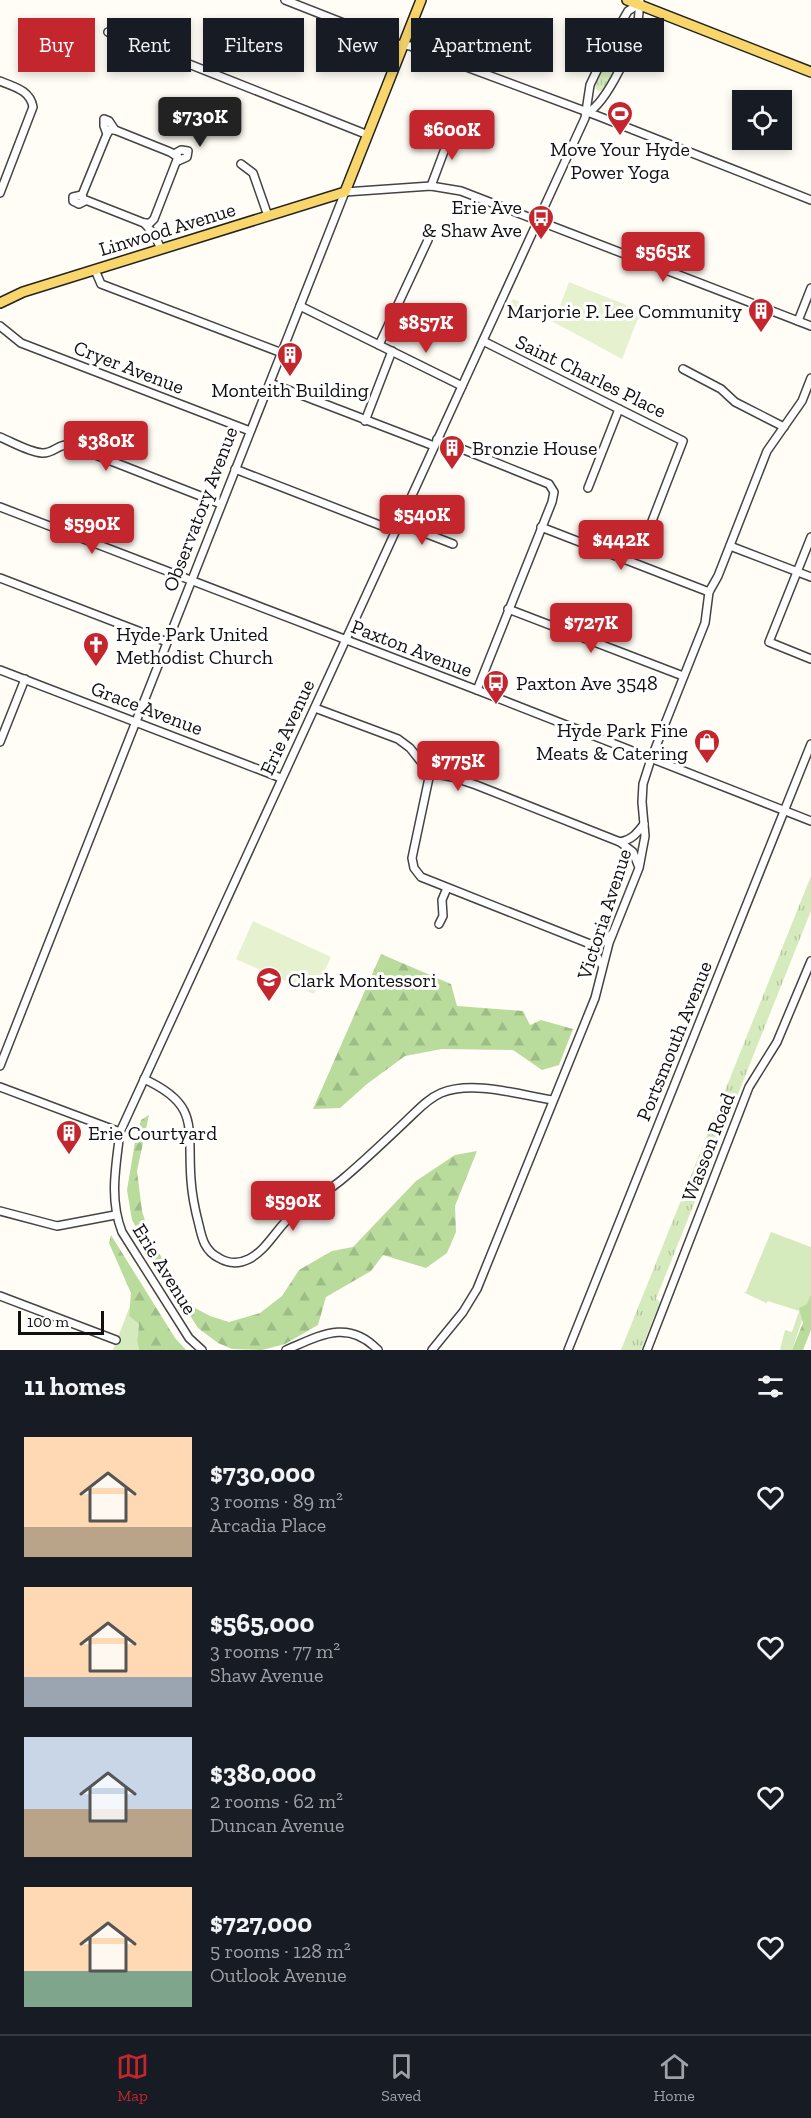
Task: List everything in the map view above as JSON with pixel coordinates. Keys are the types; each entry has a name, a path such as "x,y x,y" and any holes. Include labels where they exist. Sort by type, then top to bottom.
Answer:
{"main road":[{"name":"Observatory Avenue","path":"345,192 421,0"},
{"path":"627,0 640,2 811,72"},
{"name":"Linwood Avenue","path":"0,303 23,292 345,192"}],"street":[{"path":"285,0 811,200"},
{"name":"Erie Avenue","path":"623,18 628,10 640,2"},
{"name":"Erie Avenue","path":"638,18 640,2"},
{"path":"191,65 368,135"},
{"name":"Erie Avenue","path":"587,113 586,105 590,85 596,72"},
{"name":"Erie Avenue","path":"202,1350 189,1338 144,1270 126,1242 115,1215 114,1186 120,1132 587,113 598,105 608,92 617,72"},
{"path":"0,193 33,107 26,92 2,82"},
{"path":"590,85 592,90 600,94 608,92"},
{"path":"154,234 154,219 176,157 115,130 109,121 104,119 107,134 84,198 144,224 154,234 161,249"},
{"path":"107,134 115,130"},
{"path":"431,186 452,130"},
{"path":"242,164 253,173 268,216"},
{"path":"345,192 431,186 461,191 811,326"},
{"name":"Observatory Avenue","path":"0,1066 345,192"},
{"path":"144,224 154,219"},
{"path":"379,345 428,240"},
{"path":"94,270 101,284 282,353"},
{"path":"798,321 811,288"},
{"path":"300,306 462,386"},
{"name":"Cryer Avenue","path":"0,326 21,343 250,431"},
{"name":"Saint Charles Place","path":"483,341 683,441 652,521"},
{"path":"365,421 392,351"},
{"path":"683,369 722,389 735,402 784,427"},
{"name":"Victoria Avenue","path":"432,1350 463,1312 477,1289 595,998 613,934 644,852 643,784 705,623 709,592 767,452 802,401 811,378"},
{"path":"270,383 365,421 436,443 552,487 554,497 477,690"},
{"path":"588,488 619,409"},
{"path":"0,437 40,453 48,452 61,445 70,445 221,504"},
{"path":"235,469 395,531"},
{"name":"Paxton Avenue","path":"0,507 811,821"},
{"path":"399,523 453,544"},
{"path":"541,527 709,592"},
{"path":"811,537 770,642 811,659"},
{"path":"730,546 811,577"},
{"path":"0,578 167,642"},
{"path":"508,609 683,676"},
{"name":"Grace Avenue","path":"0,670 281,778"},
{"path":"0,742 25,679"},
{"path":"315,708 398,739 410,748 430,773 476,785 620,842 637,857 639,868"},
{"name":"Portsmouth Avenue","path":"568,1350 811,744"},
{"path":"430,773 412,863 421,877 590,944 604,941 613,934"},
{"path":"620,842 635,836 644,824"},
{"path":"439,924 443,916 442,900 447,888"},
{"path":"590,944 603,966"},
{"name":"Wasson Road","path":"647,1350 749,1087 777,1042 811,961"},
{"path":"144,1079 166,1089 186,1115 191,1133 191,1180 194,1205 203,1242 208,1250 231,1263 249,1259 258,1253 287,1220 344,1178 426,1103 442,1093 462,1088 482,1089 553,1100"},
{"path":"0,1087 120,1132"},
{"path":"0,1211 57,1226 115,1215"},
{"path":"0,1296 116,1340"},
{"path":"286,1350 333,1331 359,1335 378,1350"}],"green space":[{"path":"601,72 613,72 605,90 598,91 595,87"},
{"path":"569,282 641,311 622,359 546,318 542,322 509,307 513,299 556,317"},
{"path":"811,876 811,911 656,1299 660,1302 641,1350 621,1350"},
{"path":"253,921 331,957 314,994 236,959"},
{"path":"381,954 451,984 457,1006 523,1011 530,1025 541,1020 573,1029 559,1065 542,1070 513,1050 442,1049 405,1056 367,1084 340,1108 313,1109"},
{"path":"149,1115 137,1171 142,1211 152,1243 195,1308 229,1322 260,1313 282,1296 299,1270 332,1251 353,1247 416,1181 455,1155 477,1151 455,1206 456,1232 447,1253 426,1268 383,1255 371,1271 326,1297 318,1325 285,1344 262,1350 232,1349 218,1343 198,1328 132,1220 127,1190 136,1136 141,1120"},
{"path":"771,1232 811,1247 811,1294 792,1350 780,1350 785,1330 792,1332 799,1311 768,1301 766,1303 743,1292 746,1292"},
{"path":"111,1235 175,1338 186,1350 139,1350 137,1341 139,1324 129,1316 131,1293 109,1243"},
{"path":"811,1294 811,1330 803,1350 792,1350 803,1323 799,1308 807,1304"},
{"path":"130,1306 129,1316 139,1324 137,1341 139,1350 113,1350"}],"place":[{"name":"Move Your Hyde Power Yoga","path":"620,137"},
{"name":"Erie Ave & Shaw Ave","path":"541,241"},
{"name":"Marjorie P. Lee Community","path":"761,334"},
{"name":"Monteith Building","path":"290,378"},
{"name":"Bronzie House","path":"452,471"},
{"name":"Hyde Park United Methodist Church","path":"96,668"},
{"name":"Paxton Ave 3548","path":"496,706"},
{"name":"Hyde Park Fine Meats & Catering","path":"707,765"},
{"name":"Clark Montessori","path":"269,1003"},
{"name":"Erie Courtyard","path":"69,1156"}]}
